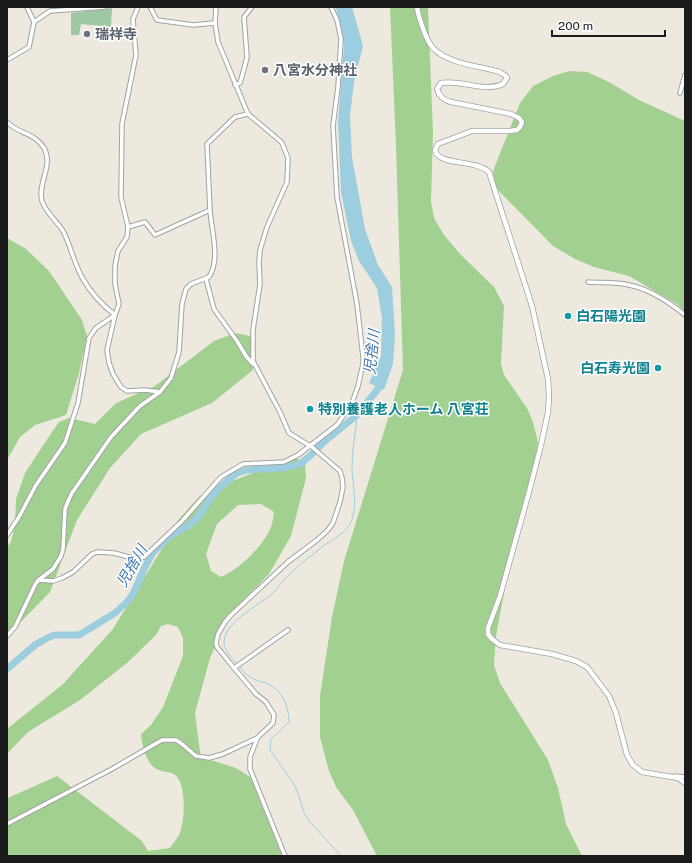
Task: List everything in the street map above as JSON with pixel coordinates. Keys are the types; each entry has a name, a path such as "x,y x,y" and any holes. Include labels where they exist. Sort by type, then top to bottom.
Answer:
{"street":[{"path":"7,60 29,47 34,22 27,7"},
{"path":"34,22 50,11 105,7"},
{"path":"138,7 133,19 136,55 122,124 121,197 128,227 127,237 118,251 115,266 119,304 107,350 109,363 114,378 119,385 127,390 160,392"},
{"path":"150,7 157,20 193,25 216,23"},
{"path":"216,7 218,42 248,114 282,143 288,158 286,186 272,214 260,250 260,289 253,330 252,354 254,365"},
{"path":"235,85 240,83 246,64 247,42 244,31 244,17 252,7"},
{"path":"38,580 53,581 62,578 73,572 92,554 97,552 114,553 139,560 182,521 221,477 243,464 284,462 294,457 311,446 337,425 352,403 363,364 357,304 337,198 333,126 338,87 341,39 337,20 331,7"},
{"path":"417,7 418,16 426,37 438,52 455,60 500,72 507,78 503,84 490,87 441,83 437,87 438,94 445,100 451,102 511,114 519,118 522,122 520,127 514,131 472,131 438,144 435,150 436,154 441,158 480,166 489,172 532,306 548,379 550,397 541,445 500,596 488,628 488,634 500,645 552,654 576,661 587,667 609,696 616,713 627,754 633,765 642,772 685,777"},
{"path":"680,93 685,76"},
{"path":"7,636 15,627 30,593 38,580 53,569 61,556 63,549 65,509 68,499 111,437 140,406 160,392 171,378 178,355 182,304 186,289 191,284 206,279 212,272 215,248 210,210 207,144 235,116 248,114"},
{"path":"7,122 15,128 36,138 45,149 48,163 41,191 42,201 46,210 62,231 83,278 102,306 115,316"},
{"path":"128,227 145,222 156,235 210,210"},
{"path":"7,824 29,814 162,740 176,740 196,756 209,758 223,754 257,738 273,723 274,715 266,702 256,694 217,647 216,644 218,634 225,622 240,606 288,562 317,540 333,523 343,487 342,478 340,471 327,459 311,446 289,433 280,412 254,365 246,356 214,309 206,279"},
{"path":"588,282 627,285 645,290 670,303 685,315"},
{"path":"7,535 19,517 36,485 65,443 76,412 89,338 96,328 115,316"},
{"path":"234,668 288,630"},
{"path":"257,738 250,757 249,766 285,856"},
{"path":"670,776 681,779 685,783"}],"green space":[{"path":"390,7 428,7 433,133 431,202 434,218 444,235 459,253 494,287 504,306 501,364 504,375 527,408 533,422 538,442 533,478 522,506 507,577 496,636 494,665 500,683 548,760 558,788 566,824 582,856 377,856 353,810 336,787 329,771 320,737 320,696 332,617 344,561 403,370"},
{"path":"112,8 111,27 104,28 103,26 81,24 79,35 71,35 71,13"},
{"path":"569,71 587,72 609,82 639,100 685,121 685,312 677,304 629,276 594,267 575,259 553,246 494,186 493,171 520,103 533,86 553,76"},
{"path":"7,238 26,249 49,271 82,320 87,336 79,373 66,415 35,425 20,437 7,460"},
{"path":"235,333 250,336 254,354 253,370 212,403 141,434 110,468 77,520 50,592 7,636 7,547 11,542 15,524 16,499 25,473 59,422 69,418 95,424 116,403 155,386 214,341"},
{"path":"294,457 305,463 306,478 291,536 269,574 230,614 210,658 195,713 201,759 214,761 236,768 255,780 284,856 7,856 7,797 8,798 57,776 142,841 148,851 170,848 178,837 181,829 184,806 181,783 174,774 157,769 149,762 144,750 141,734 151,725 163,707 183,656 183,638 178,627 168,624 161,626 156,635 127,663 80,700 28,732 7,754 7,729 63,684 113,629 179,519 200,496 235,480","holes":["261,504 274,512 272,525 268,534 257,549 243,563 228,574 221,577 211,571 206,554 217,524 238,505"]}],"water":[{"path":"336,7 352,7 363,46 354,82 350,117 352,157 365,229 378,265 392,287 395,335 393,364 384,390 369,383 381,356 382,318 377,288 359,261 351,241 341,192 338,122 344,45"}],"waterway":[{"name":"児捨川","path":"7,669 35,645 47,638 55,635 79,635 115,613 133,594 152,554 174,533 188,526 197,518 216,491 227,481 237,473 247,470 282,468 300,464 326,440 357,415 378,389 383,380"},
{"path":"237,664 228,653 224,644 226,633 231,626 245,613 276,590 299,565 339,535 350,524 353,517 355,503 352,460 357,415"},
{"path":"239,666 250,677 275,688 282,696 288,711 289,722 271,739 270,750 294,784 304,813 310,822 341,856"}],"place":[{"name":"瑞祥寺","path":"87,34"},
{"name":"八宮水分神社","path":"265,70"},
{"name":"白石陽光園","path":"568,316"},
{"name":"白石寿光園","path":"658,368"},
{"name":"特別養護老人ホーム 八宮荘","path":"310,409"}]}
